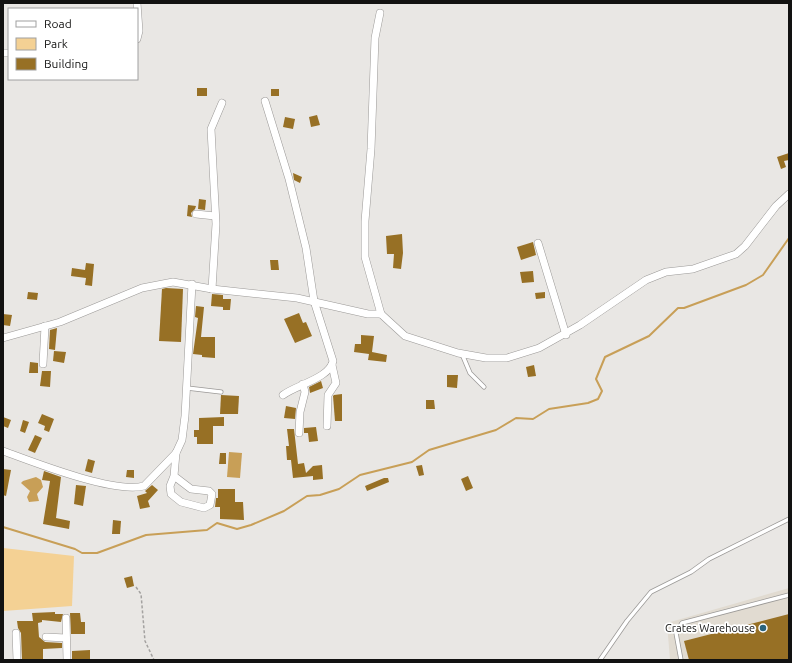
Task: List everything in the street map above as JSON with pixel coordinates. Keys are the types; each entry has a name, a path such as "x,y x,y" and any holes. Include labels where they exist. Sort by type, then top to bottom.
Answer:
{"street":[{"path":"380,13 376,38 371,148 365,221 365,257 381,314 405,336 461,353 486,358 507,358 539,348 566,335 646,280 666,272 693,269 736,254 745,246 776,206 789,194"},
{"path":"138,17 138,35"},
{"path":"265,100 306,248 314,301 333,361 332,365 336,382 328,395 327,426"},
{"path":"212,289 215,216 211,129 222,103"},
{"path":"196,214 215,216"},
{"path":"538,243 566,335"},
{"path":"3,338 45,326 154,284 173,282 192,284 212,289 314,301 368,314 381,314"},
{"path":"174,476 191,488 209,491 212,494 210,505 204,508 181,502 174,497 170,486 174,476 176,454 182,440 184,429 192,284"},
{"path":"43,364 45,326"},
{"path":"284,396 303,384 320,376 332,365"},
{"path":"299,433 300,412 305,392 303,384"},
{"path":"3,451 56,470 107,484 136,488 144,486 176,454"},
{"path":"66,618 67,660"},
{"path":"16,633 17,660"},
{"path":"46,637 66,638"}],"lane":[{"path":"461,353 470,373 484,387"},
{"path":"186,387 221,392"},
{"path":"600,660 627,621 651,592 691,572 709,559 789,519"},
{"path":"680,660 676,633 682,623 789,595"}],"path":[{"path":"136,587 141,594 142,600 145,641 154,660"}],"shaded area":[{"path":"229,452 242,453 240,478 227,477"},
{"path":"36,477 41,480 43,487 37,494 39,501 29,502 27,497 30,491 21,483"},
{"path":"789,588 789,660 670,660 667,623"}],"green space":[{"path":"3,548 74,556 72,606 3,611"}],"building":[{"path":"197,88 207,88 207,96 197,96"},
{"path":"271,89 279,89 279,96 271,96"},
{"path":"317,115 320,125 311,127 309,117"},
{"path":"285,117 295,119 293,129 283,127"},
{"path":"789,153 789,160 784,161 786,167 781,169 777,157"},
{"path":"293,173 302,177 300,183 294,180"},
{"path":"199,199 206,200 205,210 198,209"},
{"path":"188,205 196,206 191,213 192,217 187,216"},
{"path":"402,234 403,253 401,269 393,268 394,254 387,254 386,236"},
{"path":"533,242 536,255 521,260 517,247"},
{"path":"270,260 278,260 279,270 271,270"},
{"path":"86,263 94,264 92,286 85,285 86,278 71,276 72,268 85,270"},
{"path":"533,271 534,282 522,283 520,272"},
{"path":"162,289 183,289 181,342 159,341"},
{"path":"28,292 38,293 37,300 27,299"},
{"path":"545,292 545,298 536,299 535,293"},
{"path":"212,294 223,295 223,299 231,299 230,310 223,310 223,307 211,306"},
{"path":"196,306 204,307 201,337 215,337 215,358 202,357 202,355 193,354 198,318 195,317"},
{"path":"299,313 303,323 306,322 312,336 295,343 284,319"},
{"path":"3,314 12,315 10,326 3,325"},
{"path":"57,328 55,350 49,349 50,330"},
{"path":"361,335 374,336 372,352 387,355 386,362 368,360 369,354 354,352 355,344 361,344"},
{"path":"54,351 66,352 64,363 53,361"},
{"path":"30,362 38,363 38,373 29,373"},
{"path":"534,365 536,376 528,377 526,367"},
{"path":"42,371 51,371 50,387 40,386"},
{"path":"447,375 458,375 457,388 447,387"},
{"path":"321,381 323,388 310,393 309,387"},
{"path":"342,394 342,421 335,421 333,396"},
{"path":"221,395 239,396 238,414 220,414"},
{"path":"426,400 434,400 435,409 426,409"},
{"path":"286,406 296,408 295,419 284,418"},
{"path":"42,414 54,419 49,432 44,430 45,426 38,423"},
{"path":"3,417 11,420 8,428 3,426"},
{"path":"224,417 224,426 213,426 213,444 197,444 197,437 194,437 194,430 199,430 199,418"},
{"path":"23,420 29,422 25,433 20,431"},
{"path":"316,427 318,441 309,442 308,433 304,433 304,428"},
{"path":"287,429 294,429 298,464 304,463 306,473 313,466 322,465 323,479 313,480 313,476 293,478 291,460 287,460 286,446 289,446"},
{"path":"35,435 42,438 35,453 28,450"},
{"path":"220,453 226,453 226,464 219,464"},
{"path":"88,459 95,461 92,473 85,471"},
{"path":"422,465 424,475 419,476 416,466"},
{"path":"3,469 11,470 6,496 3,495"},
{"path":"127,470 134,470 134,478 126,477"},
{"path":"44,471 61,477 56,518 70,521 69,529 43,524 50,481 42,480"},
{"path":"468,476 473,488 466,491 461,479"},
{"path":"384,478 388,478 389,482 367,491 365,486"},
{"path":"76,485 86,486 83,506 74,504"},
{"path":"152,485 158,490 148,501 150,507 140,509 137,496 147,493 145,491"},
{"path":"218,489 235,489 235,502 243,502 244,520 220,519 220,507 215,507 216,498 218,498"},
{"path":"113,520 121,521 120,534 112,534"},
{"path":"132,576 134,586 127,588 124,578"},
{"path":"55,612 55,614 63,614 61,622 42,620 42,622 38,623 39,637 45,642 62,643 62,648 43,649 43,660 22,660 21,633 18,628 17,621 33,621 32,613"},
{"path":"70,613 80,613 81,622 85,622 85,634 71,634"},
{"name":"Crates Warehouse","path":"789,614 789,660 689,660 684,641"},
{"path":"90,650 90,660 72,660 72,651"}],"waterway":[{"path":"3,527 75,549 82,553 97,553 146,535 207,530 217,523 237,529 251,525 284,511 307,496 320,495 339,489 360,475 412,462 429,450 496,430 516,418 533,419 549,409 588,403 598,399 602,391 596,379 605,357 649,336 678,308 684,308 746,285 763,275 789,238"}],"place":[{"name":"Crates Warehouse","path":"763,628"}]}
